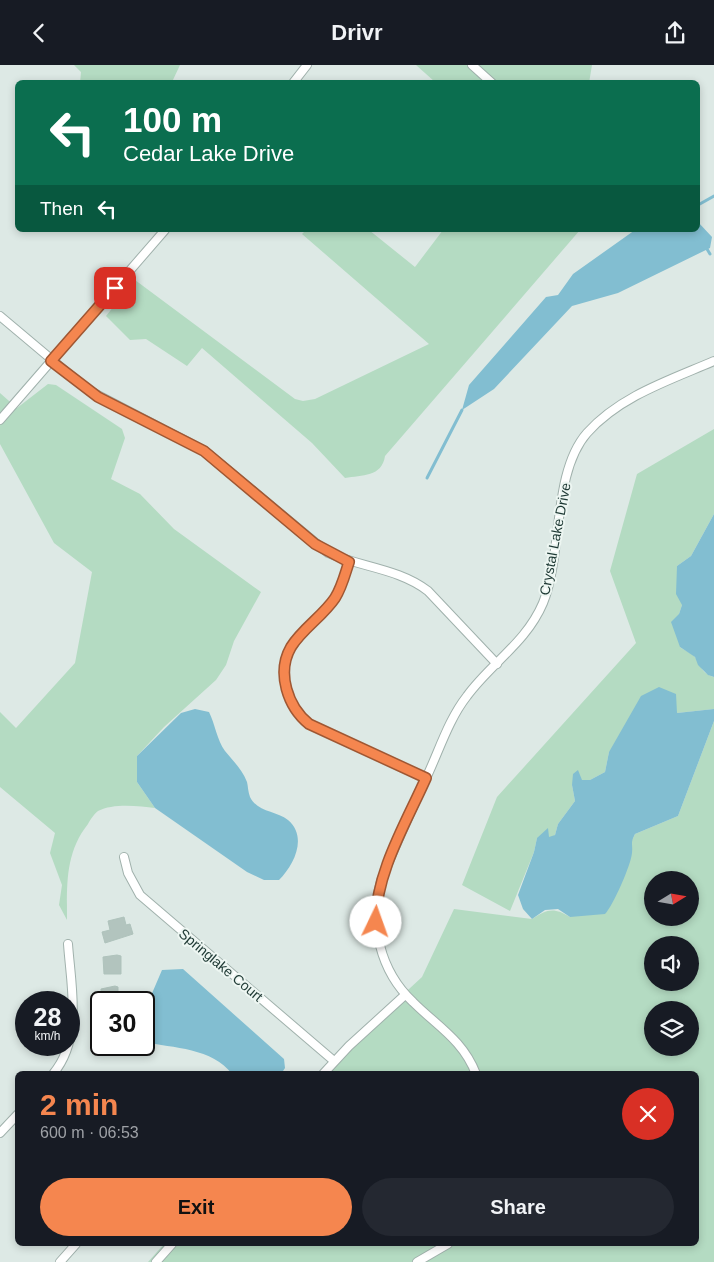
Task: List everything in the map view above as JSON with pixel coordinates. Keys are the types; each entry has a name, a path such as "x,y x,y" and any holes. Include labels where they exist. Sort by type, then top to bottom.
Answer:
{"street":[{"path":"294,80 307,65"},
{"path":"472,65 489,80"},
{"path":"0,420 163,232"},
{"path":"0,316 51,361 93,393 204,451 315,544 349,562 415,581 428,591 496,664"},
{"name":"Crystal Lake Drive","path":"474,1071 457,1041 405,995 382,955 377,933 376,901 387,867 426,778 461,705 496,664 527,632 544,601 567,474 575,452 586,435 612,410 650,389 714,361"},
{"path":"349,562 335,598 291,648 286,667 288,696 298,715 309,724 426,778"},
{"name":"Springlake Court","path":"124,857 128,873 140,895 334,1061"},
{"path":"55,1071 64,1060 72,1029 68,944"},
{"path":"326,1071 405,995"},
{"path":"0,1133 15,1117"},
{"path":"60,1262 74,1246"},
{"path":"156,1262 170,1246"},
{"path":"417,1262 445,1246"}],"green space":[{"path":"74,65 180,65 173,80 80,80 81,72"},
{"path":"416,65 592,65 590,80 433,80"},
{"path":"304,232 371,232 415,267 441,232 578,232 385,456 380,468 370,474 345,478 312,443 202,348 187,366 146,339 130,340 106,316 135,280 295,399 303,401 315,399 429,344 302,234"},
{"path":"48,384 56,385 122,429 125,438 111,479 140,494 174,529 261,592 234,641 226,665 216,680 164,727 137,756 137,782 155,808 126,806 104,808 95,814 80,835 71,858 69,870 67,920 59,905 62,885 50,853 55,833 0,787 0,712 16,728 75,663 92,572 54,543 0,444 0,393 17,408"},
{"path":"714,429 714,514 691,556 677,566 682,605 679,614 680,647 694,656 704,671 714,677 714,709 677,713 609,752 605,772 590,780 574,782 572,785 575,801 558,824 555,835 551,838 537,838 534,852 510,911 462,885 497,797 636,643 610,571 637,474"},
{"path":"714,721 714,1262 148,1262 162,1246 699,1246 699,1071 320,1071 422,977 454,909 532,919 546,911 555,911 570,917 630,844 635,834 678,816"}],"water":[{"path":"700,224 712,237 710,248 618,293 572,306 494,389 462,410 469,385 546,297 558,295 573,274 632,232 700,232"},
{"path":"714,514 714,677 708,675 698,665 695,657 680,647 671,622 679,614 682,605 676,594 677,566 691,556"},
{"path":"659,687 676,694 677,713 714,709 714,721 678,816 635,834 632,842 631,859 625,875 617,894 605,914 570,917 558,909 545,910 532,919 523,909 518,895 534,852 537,838 548,828 549,837 555,835 558,824 575,801 572,785 573,774 578,770 582,780 590,780 605,772 609,752 641,696"},
{"path":"195,709 209,712 222,747 245,777 249,795 253,802 257,806 288,820 294,827 297,834 297,851 290,867 279,880 264,880 247,872 155,808 137,782 137,756 181,713"},
{"path":"183,969 284,1059 285,1068 283,1071 229,1071 224,1065 203,1054 155,1044 155,991 153,991 162,970"}],"building":[{"path":"124,917 126,925 130,924 133,934 105,943 102,932 110,930 108,921"},
{"path":"121,956 121,974 104,974 103,957"},
{"path":"115,986 118,987 118,991 101,991 101,989"}],"waterway":[{"path":"700,204 714,196"},
{"path":"707,249 710,254"},
{"path":"427,478 462,410"}],"route":[{"path":"115,288 51,361 98,397 178,436 204,451 315,544 328,553 349,562 340,590 335,598 291,648 286,667 286,683 288,696 298,715 309,724 426,778 381,881 376,901 376,922"}]}
